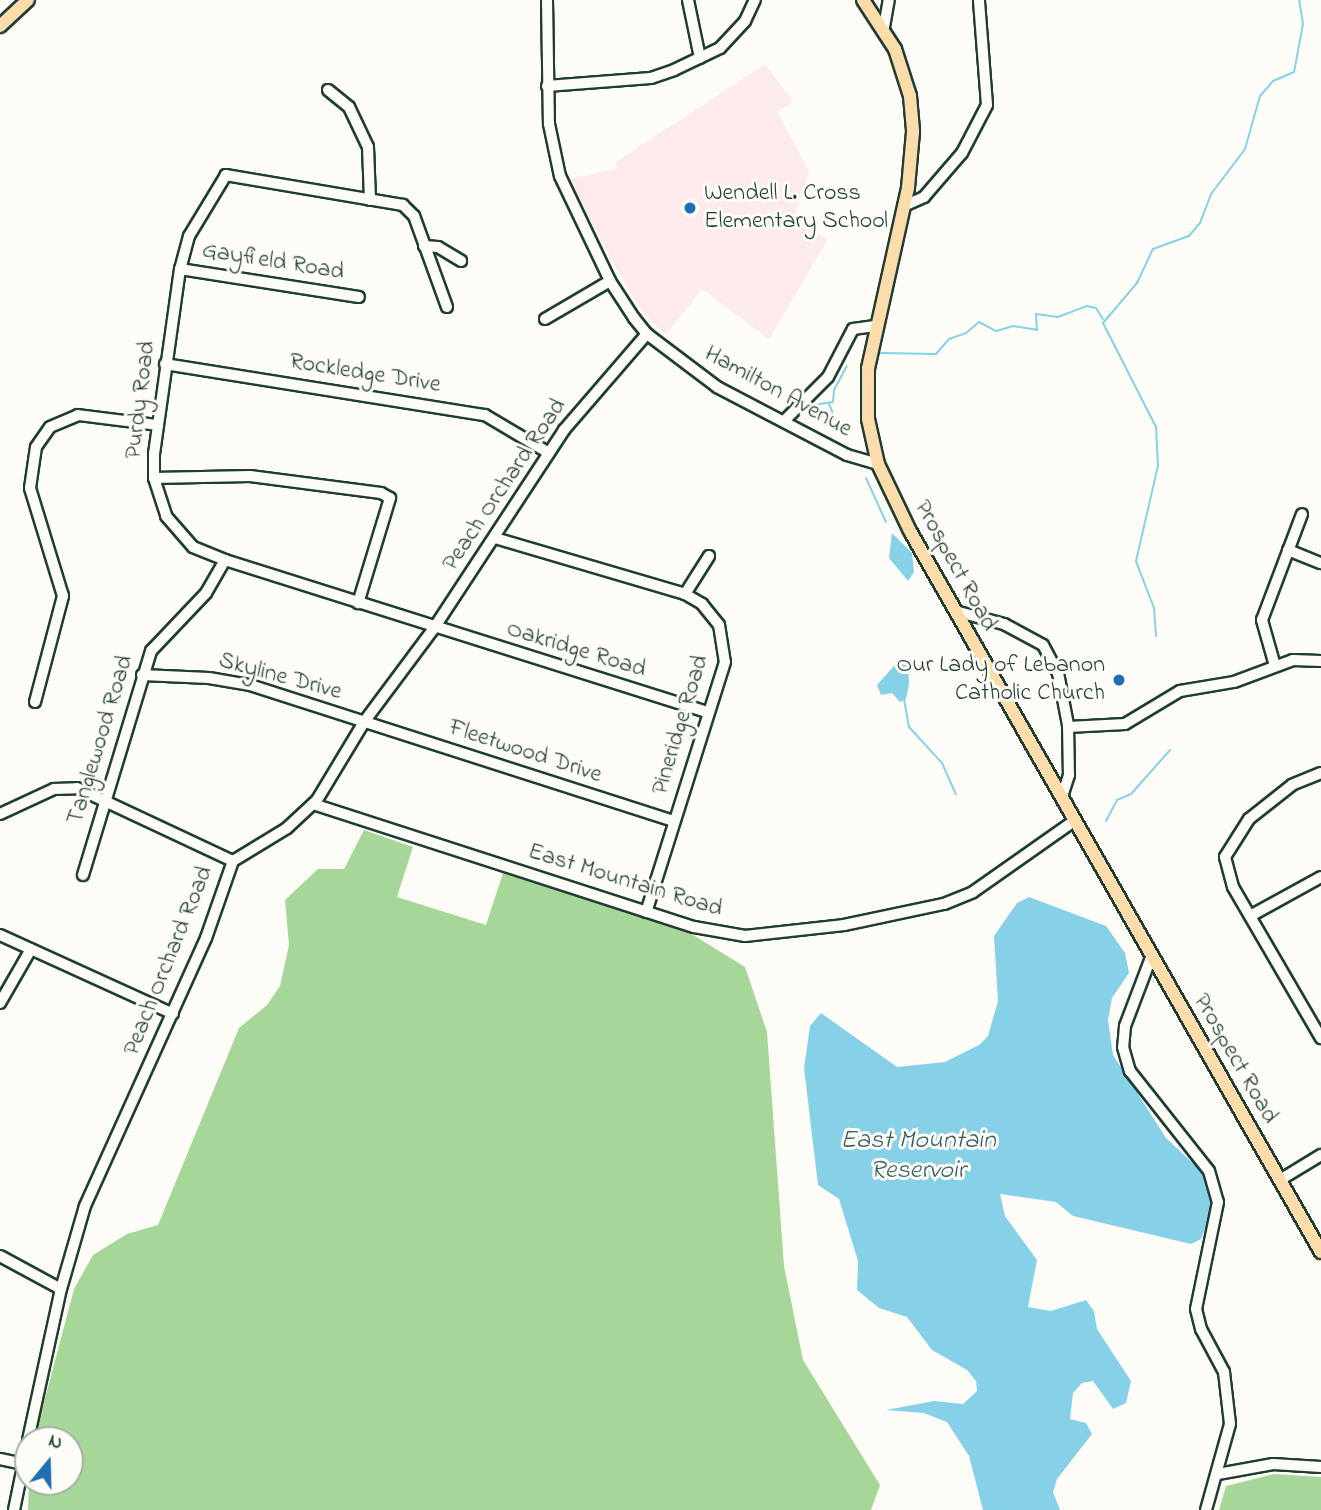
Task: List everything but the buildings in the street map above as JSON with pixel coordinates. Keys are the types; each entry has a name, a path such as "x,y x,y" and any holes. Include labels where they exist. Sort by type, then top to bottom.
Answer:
{"main road":[{"path":"0,26 28,0"},
{"name":"Prospect Road","path":"863,0 884,27 902,71 912,118 913,153 904,206 875,326 867,398 878,464 956,611 1074,821 1321,1252"}],"street":[{"name":"Hamilton Avenue","path":"547,0 547,86 560,177 610,281 647,334 717,387 786,419 847,455 878,464"},
{"path":"688,0 700,58"},
{"path":"547,86 651,79 700,58 734,34 755,0"},
{"path":"884,27 889,0"},
{"path":"904,206 924,197 938,182 983,117 988,96 979,0"},
{"path":"328,90 349,107 368,147 370,200 410,210 447,307"},
{"name":"Purdy Road","path":"370,200 229,173 192,229 180,269 157,425 154,478 158,498 177,533 193,547 225,560 434,628"},
{"path":"424,246 438,247 461,261"},
{"name":"Gayfield Road","path":"180,269 359,297"},
{"path":"545,319 610,281"},
{"path":"786,419 828,377 853,329 875,326"},
{"name":"Peach Orchard Road","path":"31,1426 61,1289 85,1206 173,1014 233,861 287,828 313,804 364,722 434,628 549,453 581,408 647,334"},
{"name":"Rockledge Drive","path":"166,364 485,415 549,453"},
{"path":"35,702 63,596 30,488 36,447 50,428 78,415 157,425"},
{"path":"154,478 233,474 381,493 391,505 358,603"},
{"path":"1275,666 1262,620 1302,514"},
{"name":"Pineridge Road","path":"495,538 685,594 712,614 724,636 725,662 646,912"},
{"path":"1288,550 1321,563"},
{"path":"685,594 709,556"},
{"name":"Tanglewood Road","path":"83,874 142,675 160,638 206,593 225,560"},
{"path":"956,611 1004,624 1043,645 1058,673 1068,727 1069,775 1062,797"},
{"name":"Oakridge Road","path":"434,628 707,712"},
{"path":"1068,727 1125,724 1180,691 1234,682 1297,660 1321,661"},
{"name":"Skyline Drive","path":"142,675 231,680 364,722"},
{"name":"Fleetwood Drive","path":"364,722 673,821"},
{"path":"1321,774 1278,796 1249,819 1229,844 1227,872 1321,1038"},
{"path":"0,814 62,787 104,798 233,861"},
{"name":"East Mountain Road","path":"313,804 646,912 745,936 776,936 918,912 973,892 1074,821"},
{"path":"1252,915 1321,877"},
{"path":"0,935 173,1014"},
{"path":"0,1003 31,949"},
{"path":"1152,955 1125,1026 1123,1047 1129,1070 1209,1171 1218,1202 1196,1309 1201,1329 1228,1389 1230,1424 1206,1510"},
{"path":"1280,1180 1321,1154"},
{"path":"0,1256 61,1289"},
{"path":"1218,1474 1273,1464 1321,1467"}],"shaded area":[{"name":"Wendell L. Cross Elementary School","path":"765,64 793,102 777,112 809,171 793,220 828,239 769,339 702,289 666,335 643,312 618,272 569,179 616,169 616,162"}],"green space":[{"path":"364,830 413,847 397,897 486,925 503,873 690,933 745,967 767,1032 784,1266 803,1360 880,1485 871,1510 28,1510 28,1496 84,1496 84,1426 38,1426 74,1289 93,1255 127,1234 158,1225 239,1028 267,1005 280,986 289,945 285,900 318,869 344,869"},
{"path":"1274,1474 1321,1477 1321,1510 1219,1510 1226,1486"}],"water":[{"path":"892,533 912,553 914,572 908,581 889,558"},
{"path":"901,658 908,661 909,684 906,699 900,702 892,693 881,695 877,685"},
{"name":"East Mountain Reservoir","path":"1029,897 1106,926 1125,953 1129,973 1112,998 1108,1020 1113,1055 1166,1138 1199,1169 1209,1191 1211,1212 1201,1239 1191,1244 1073,1216 1056,1202 1000,1194 1005,1216 1037,1260 1028,1307 1051,1311 1086,1300 1094,1311 1097,1329 1131,1381 1126,1403 1113,1409 1093,1381 1082,1383 1073,1393 1070,1419 1086,1423 1092,1434 1057,1479 1053,1492 1060,1510 983,1510 969,1456 947,1422 924,1413 886,1410 934,1401 963,1404 977,1391 976,1381 967,1370 932,1350 907,1317 879,1308 857,1290 858,1261 839,1199 818,1185 804,1068 810,1026 821,1013 897,1067 945,1062 979,1045 988,1036 998,1001 994,936 1017,903"}],"waterway":[{"path":"1156,636 1154,608 1136,561 1158,466 1156,427 1103,323 1137,283 1153,249 1189,236 1200,223 1211,194 1245,149 1260,96 1273,81 1294,72 1303,24 1299,0"},
{"path":"881,353 936,354 949,339 966,333 979,322 996,331 1013,326 1037,330 1036,314 1058,317 1087,306 1096,308 1103,319"},
{"path":"808,406 833,402 834,390 847,366"},
{"path":"829,404 838,425"},
{"path":"866,478 886,522"},
{"path":"904,699 909,727 942,763 956,794"},
{"path":"1106,821 1117,800 1131,794 1170,750"}],"place":[{"name":"Wendell L. Cross Elementary School","path":"690,208"},
{"name":"Our Lady of Lebanon Catholic Church","path":"1119,680"}]}
